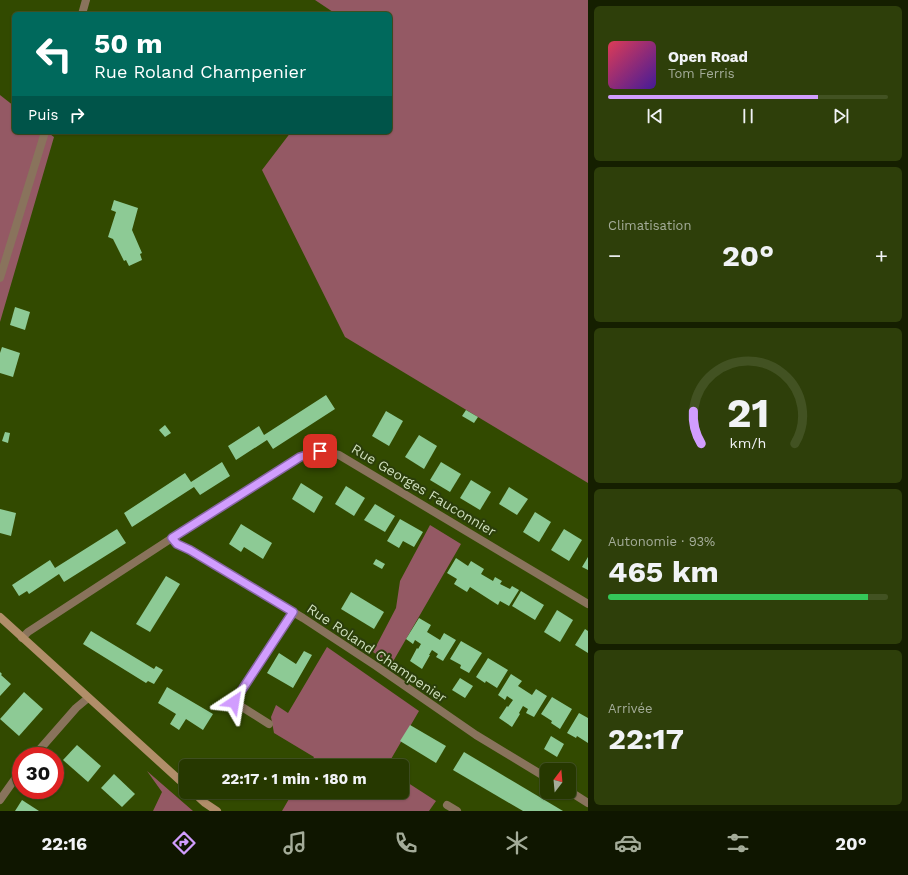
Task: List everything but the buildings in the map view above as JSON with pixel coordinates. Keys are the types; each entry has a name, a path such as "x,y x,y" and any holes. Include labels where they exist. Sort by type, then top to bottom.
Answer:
{"street":[{"path":"83,12 86,0"},
{"path":"0,278 44,134"},
{"name":"Rue Georges Fauconnier","path":"22,638 28,632 172,538 300,457 320,451 339,455 588,604"},
{"name":"Rue Roland Champenier","path":"172,538 177,544 190,550 293,612 376,666 476,735 540,774"},
{"path":"269,724 234,702 293,612"},
{"path":"0,618 179,780"},
{"path":"42,747 76,708 88,698"},
{"path":"0,800 12,782"},
{"path":"576,795 588,803"},
{"path":"201,799 217,811"},
{"path":"447,805 457,811"}],"shaded area":[{"path":"315,0 588,0 588,483 345,337 262,170 289,134 392,134 392,12 333,12"},
{"path":"0,95 12,104 12,134 50,134 54,137 0,322"},
{"path":"430,525 461,544 391,665 373,652 396,608 400,581"},
{"path":"327,647 419,711 391,759 313,759 314,757 274,733 271,717 276,705 288,713"},
{"path":"147,771 193,811 153,811 162,792"},
{"path":"409,784 436,801 429,811 282,811 289,799 409,799"}],"route":[{"path":"234,702 293,612 190,550 177,544 172,538 300,457 320,451"}]}
